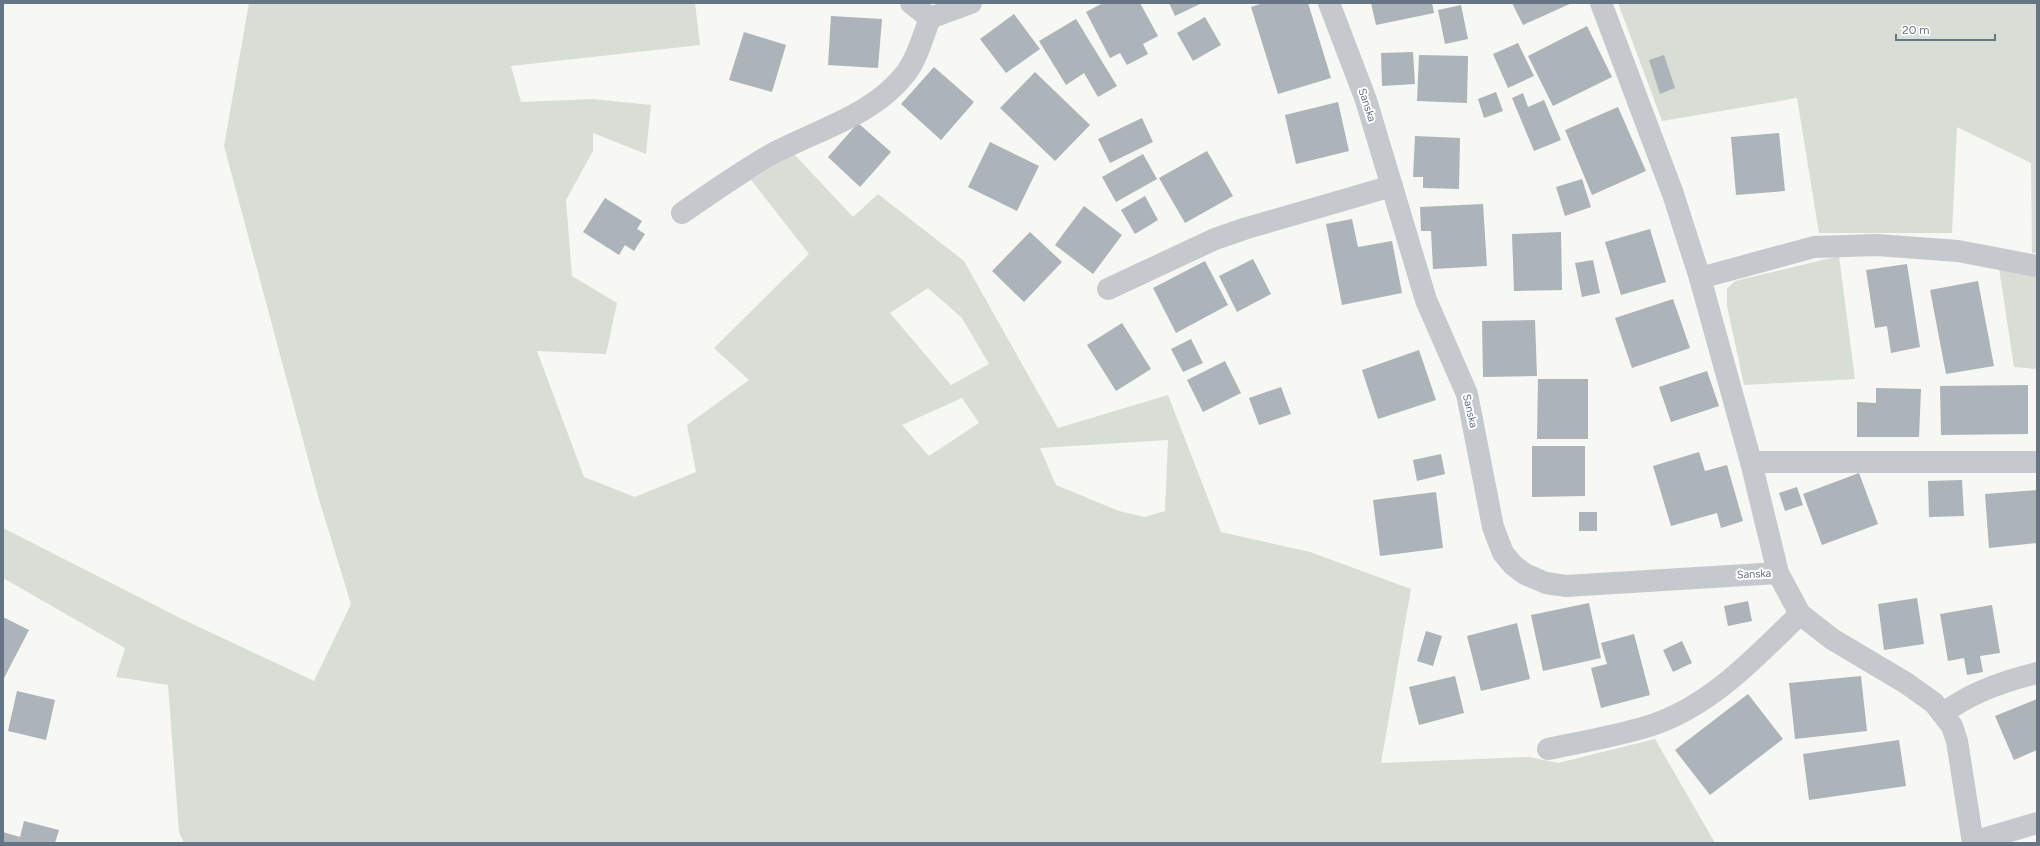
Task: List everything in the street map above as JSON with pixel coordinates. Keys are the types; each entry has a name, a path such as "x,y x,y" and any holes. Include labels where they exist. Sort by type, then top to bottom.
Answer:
{"street":[{"path":"912,3 930,18"},
{"path":"930,18 971,3"},
{"name":"Sanska","path":"1329,3 1366,100 1426,300 1467,394 1493,527 1503,553 1513,565 1535,579 1566,586 1778,573"},
{"name":"Sanska","path":"1601,3 1673,194 1700,278 1751,462 1778,573 1800,614 1832,639 1906,683 1934,703 1944,713 1952,726 1957,741 1973,843"},
{"path":"682,212 731,178 775,152 854,115 887,92 907,72 917,55 930,18"},
{"path":"1108,289 1216,239 1247,228 1392,186"},
{"path":"1700,278 1814,247 1877,245 1958,251 2037,266"},
{"path":"1751,462 2037,462"},
{"path":"1548,749 1650,726 1680,713 1731,679 1800,614"},
{"path":"1944,713 1957,703 1979,692 2037,674"},
{"path":"1973,843 2037,823"}],"shaded area":[{"path":"249,3 695,3 700,45 511,66 521,102 593,99 651,105 646,154 593,133 593,151 566,200 572,276 617,303 606,354 537,351 584,477 635,497 696,472 687,425 749,380 714,348 809,254 751,180 794,154 853,217 878,194 964,261 1058,428 1168,395 1221,532 1310,552 1411,589 1381,763 1529,757 1558,763 1655,739 1715,843 184,843 179,832 168,685 116,677 125,648 3,578 3,528 182,619 314,681 351,604 318,496 224,146","holes":["928,288 962,318 989,364 951,385 890,313","962,398 979,423 929,456 902,425","1168,440 1165,511 1145,517 1119,511 1056,485 1040,448"]},
{"path":"1618,3 2037,3 2037,253 2032,253 2031,163 1957,127 1952,233 1819,233 1797,98 1662,121"},
{"path":"1839,256 1855,379 1744,385 1727,306 1727,289 1735,281"},
{"path":"1999,268 2037,274 2037,369 2014,367"}],"building":[{"path":"1103,3 1140,3 1158,36 1143,44 1148,54 1127,65 1120,53 1110,58 1086,12"},
{"path":"1169,3 1202,3 1175,16"},
{"path":"1263,3 1308,3 1331,78 1278,94 1251,7"},
{"path":"1371,3 1432,3 1434,13 1376,25"},
{"path":"1512,3 1572,3 1523,25"},
{"path":"1461,5 1468,39 1445,44 1438,10"},
{"path":"1014,14 1040,49 1006,73 980,39"},
{"path":"831,16 882,19 878,68 828,65"},
{"path":"1205,17 1221,45 1193,61 1177,33"},
{"path":"1076,19 1117,86 1098,97 1084,73 1066,85 1039,41"},
{"path":"1587,26 1612,77 1553,106 1528,56"},
{"path":"744,32 786,45 772,92 729,80"},
{"path":"1518,43 1534,76 1508,88 1493,54"},
{"path":"1413,52 1415,84 1382,86 1381,53"},
{"path":"1419,55 1468,56 1467,103 1417,101"},
{"path":"1664,55 1675,88 1660,94 1649,60"},
{"path":"934,67 974,102 941,140 901,104"},
{"path":"1035,72 1090,125 1055,161 1000,108"},
{"path":"1496,92 1503,111 1484,118 1478,99"},
{"path":"1523,93 1528,107 1544,100 1561,140 1534,151 1512,98"},
{"path":"1338,102 1349,151 1296,164 1285,115"},
{"path":"1618,107 1646,171 1592,195 1565,130"},
{"path":"1142,118 1153,142 1110,163 1098,139"},
{"path":"858,123 891,152 860,187 828,157"},
{"path":"1779,133 1785,191 1736,195 1731,137"},
{"path":"1415,136 1460,138 1459,189 1423,188 1423,177 1413,177"},
{"path":"990,142 1039,166 1017,211 968,187"},
{"path":"1207,151 1233,196 1185,223 1159,178"},
{"path":"1143,154 1157,179 1116,202 1102,177"},
{"path":"1582,179 1591,207 1565,216 1556,187"},
{"path":"1145,196 1158,220 1135,234 1121,210"},
{"path":"605,198 642,221 637,229 645,234 634,251 625,245 619,255 583,232"},
{"path":"1483,204 1487,266 1433,269 1431,231 1421,231 1420,207"},
{"path":"1084,206 1122,235 1093,274 1055,245"},
{"path":"1352,219 1358,247 1392,241 1402,293 1342,305 1326,224"},
{"path":"1650,229 1666,282 1621,295 1605,242"},
{"path":"1030,232 1062,262 1024,302 992,271"},
{"path":"1561,232 1562,290 1514,291 1512,234"},
{"path":"1253,259 1271,294 1237,312 1219,276"},
{"path":"1593,260 1600,293 1582,297 1575,263"},
{"path":"1205,261 1228,305 1176,333 1153,288"},
{"path":"1907,264 1920,347 1891,353 1887,326 1875,328 1866,270"},
{"path":"1978,281 1994,366 1946,374 1930,290"},
{"path":"1673,299 1690,348 1632,368 1615,318"},
{"path":"1535,320 1537,376 1483,377 1482,321"},
{"path":"1122,323 1151,369 1116,391 1087,345"},
{"path":"1191,339 1203,363 1183,372 1171,349"},
{"path":"1419,350 1436,400 1378,419 1362,370"},
{"path":"1225,361 1241,393 1203,412 1187,380"},
{"path":"1707,371 1719,406 1671,422 1659,387"},
{"path":"1538,379 1588,379 1588,439 1537,439"},
{"path":"2028,385 2028,434 1941,435 1940,386"},
{"path":"1281,387 1291,414 1259,425 1249,398"},
{"path":"1876,388 1921,389 1919,437 1857,437 1857,402 1876,403"},
{"path":"1532,446 1585,446 1585,496 1532,497"},
{"path":"1699,452 1705,471 1727,465 1743,521 1721,528 1717,513 1671,526 1653,466"},
{"path":"1441,454 1445,474 1417,481 1413,460"},
{"path":"1859,473 1878,524 1822,545 1803,494"},
{"path":"1962,480 1964,516 1929,517 1928,481"},
{"path":"1797,487 1803,505 1785,511 1779,493"},
{"path":"2037,490 2037,543 1989,548 1985,494"},
{"path":"1436,492 1443,548 1380,556 1373,500"},
{"path":"1579,512 1597,512 1597,531 1579,531"},
{"path":"1917,598 1924,644 1884,650 1878,604"},
{"path":"1748,601 1752,621 1728,626 1724,606"},
{"path":"1589,603 1601,658 1543,671 1531,615"},
{"path":"1992,605 2000,653 1980,656 1983,672 1967,675 1964,658 1948,661 1940,614"},
{"path":"3,617 29,630 3,680"},
{"path":"1517,623 1530,679 1481,691 1467,636"},
{"path":"1426,631 1442,636 1433,666 1417,661"},
{"path":"1634,634 1650,695 1601,708 1591,668 1607,664 1601,643"},
{"path":"1682,641 1692,663 1673,672 1663,650"},
{"path":"1455,676 1464,713 1419,725 1409,687"},
{"path":"1861,676 1867,731 1795,739 1789,683"},
{"path":"17,691 55,700 46,740 8,731"},
{"path":"1748,694 1783,739 1710,795 1675,750"},
{"path":"2037,699 2037,750 2014,760 1995,716"},
{"path":"1899,740 1906,786 1809,800 1803,754"},
{"path":"24,821 59,830 55,843 3,843 3,832 20,837"}]}
